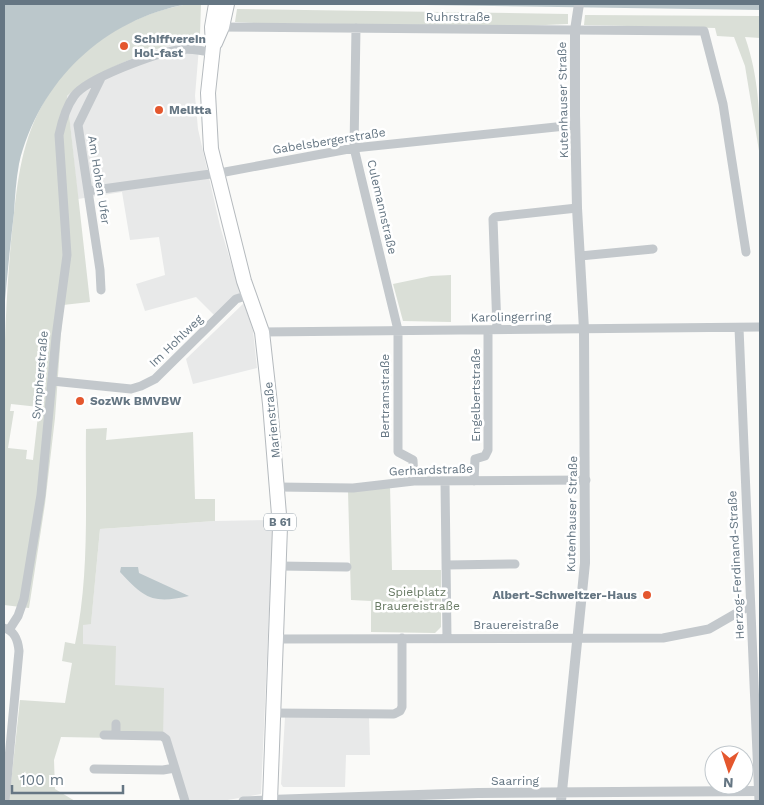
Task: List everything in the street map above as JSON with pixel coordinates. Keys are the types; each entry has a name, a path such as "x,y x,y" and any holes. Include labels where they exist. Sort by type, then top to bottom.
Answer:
{"main road":[{"name":"Marienstraße","path":"221,6 213,50 208,111 211,149 249,295 262,332 278,488 278,566 270,800"}],"street":[{"name":"Kutenhauser Straße","path":"562,797 585,563 584,329 577,208 575,125 574,30 578,8"},
{"name":"Ruhrstraße","path":"217,27 704,31 723,104 746,252"},
{"name":"Culemannstraße","path":"356,28 354,148 398,330"},
{"name":"Sympherstraße","path":"5,801 19,651 17,639 6,629 18,616 24,599 41,495 67,240 59,135 63,119 75,94 101,78 160,53 180,49 213,50"},
{"name":"Am Hohen Ufer","path":"101,78 78,125 100,270 101,290"},
{"name":"Gabelsbergerstraße","path":"88,191 216,173 354,148 575,125"},
{"path":"493,330 493,219 577,208"},
{"path":"580,256 653,249"},
{"name":"Im Hohlweg","path":"52,381 122,389 142,386 155,379 236,299 249,295"},
{"name":"Karolingerring","path":"262,332 760,327"},
{"name":"Herzog-Ferdinand-Straße","path":"739,328 750,606 756,647 759,794"},
{"name":"Bertramstraße","path":"398,330 398,452 413,460 414,481"},
{"name":"Engelbertstraße","path":"474,481 475,459 485,456 488,450 493,330"},
{"name":"Gerhardstraße","path":"278,488 353,488 414,481 586,480"},
{"path":"445,481 447,638"},
{"path":"447,565 515,564"},
{"path":"278,566 347,566"},
{"name":"Brauereistraße","path":"276,639 662,638 709,628 750,606"},
{"path":"273,713 394,714 400,711 402,706 402,638"},
{"path":"116,724 116,734"},
{"path":"104,735 162,736 166,738 185,801"},
{"path":"94,769 163,770 175,768"},
{"name":"Saarring","path":"270,800 478,793 562,797 759,794"},
{"path":"244,801 270,800"}],"shaded area":[{"path":"4,4 188,4 157,12 129,24 103,39 80,58 59,81 42,106 29,134 19,164 4,311"},
{"path":"356,4 760,4 760,10"},
{"path":"200,35 195,96 198,129 220,226 240,293 215,316 196,297 145,311 136,284 165,275 159,237 130,240 122,192 78,199 67,96 85,82 103,73 167,45"},
{"path":"244,303 253,331 257,368 193,384 186,359"},
{"path":"273,520 261,794 222,801 182,801 163,739 115,686 83,644 83,624 91,623 100,529 215,521"},
{"path":"121,567 138,567 139,573 189,596 167,599 150,597 143,594 120,572"},
{"path":"285,717 369,717 370,755 346,755 345,787 283,787 281,784"}],"green space":[{"path":"188,4 201,4 200,35 149,52 112,68 95,76 67,96 90,302 63,305 55,418 45,504 29,608 4,605 3,423 5,332 11,242 19,176 26,144 31,128 50,92 81,55 100,40 120,28 164,9","holes":["11,404 39,407 33,460 26,459 27,450 8,448 14,411 10,411"]},
{"path":"237,9 568,14 568,24 523,26 254,23 235,22"},
{"path":"585,15 760,16 760,38 745,37 756,82 760,157 745,66 734,37 717,36 715,28 584,25"},
{"path":"451,275 451,322 403,321 393,284 431,276"},
{"path":"107,428 106,440 193,432 195,499 215,499 215,521 100,529 91,624 83,625 83,644 116,646 115,685 164,688 163,739 61,737 54,760 55,789 75,801 9,801 20,700 65,703 72,663 62,661 65,642 75,644 83,590 86,536 86,429"},
{"name":"Spielplatz Brauereistraße","path":"390,485 392,570 441,570 441,627 435,633 371,632 371,601 351,600 348,491"}],"place":[{"name":"Schiffverein Hol-fast","path":"124,46"},
{"name":"Melitta","path":"159,110"},
{"name":"SozWk BMVBW","path":"80,401"},
{"name":"Albert-Schweitzer-Haus","path":"647,595"}]}
